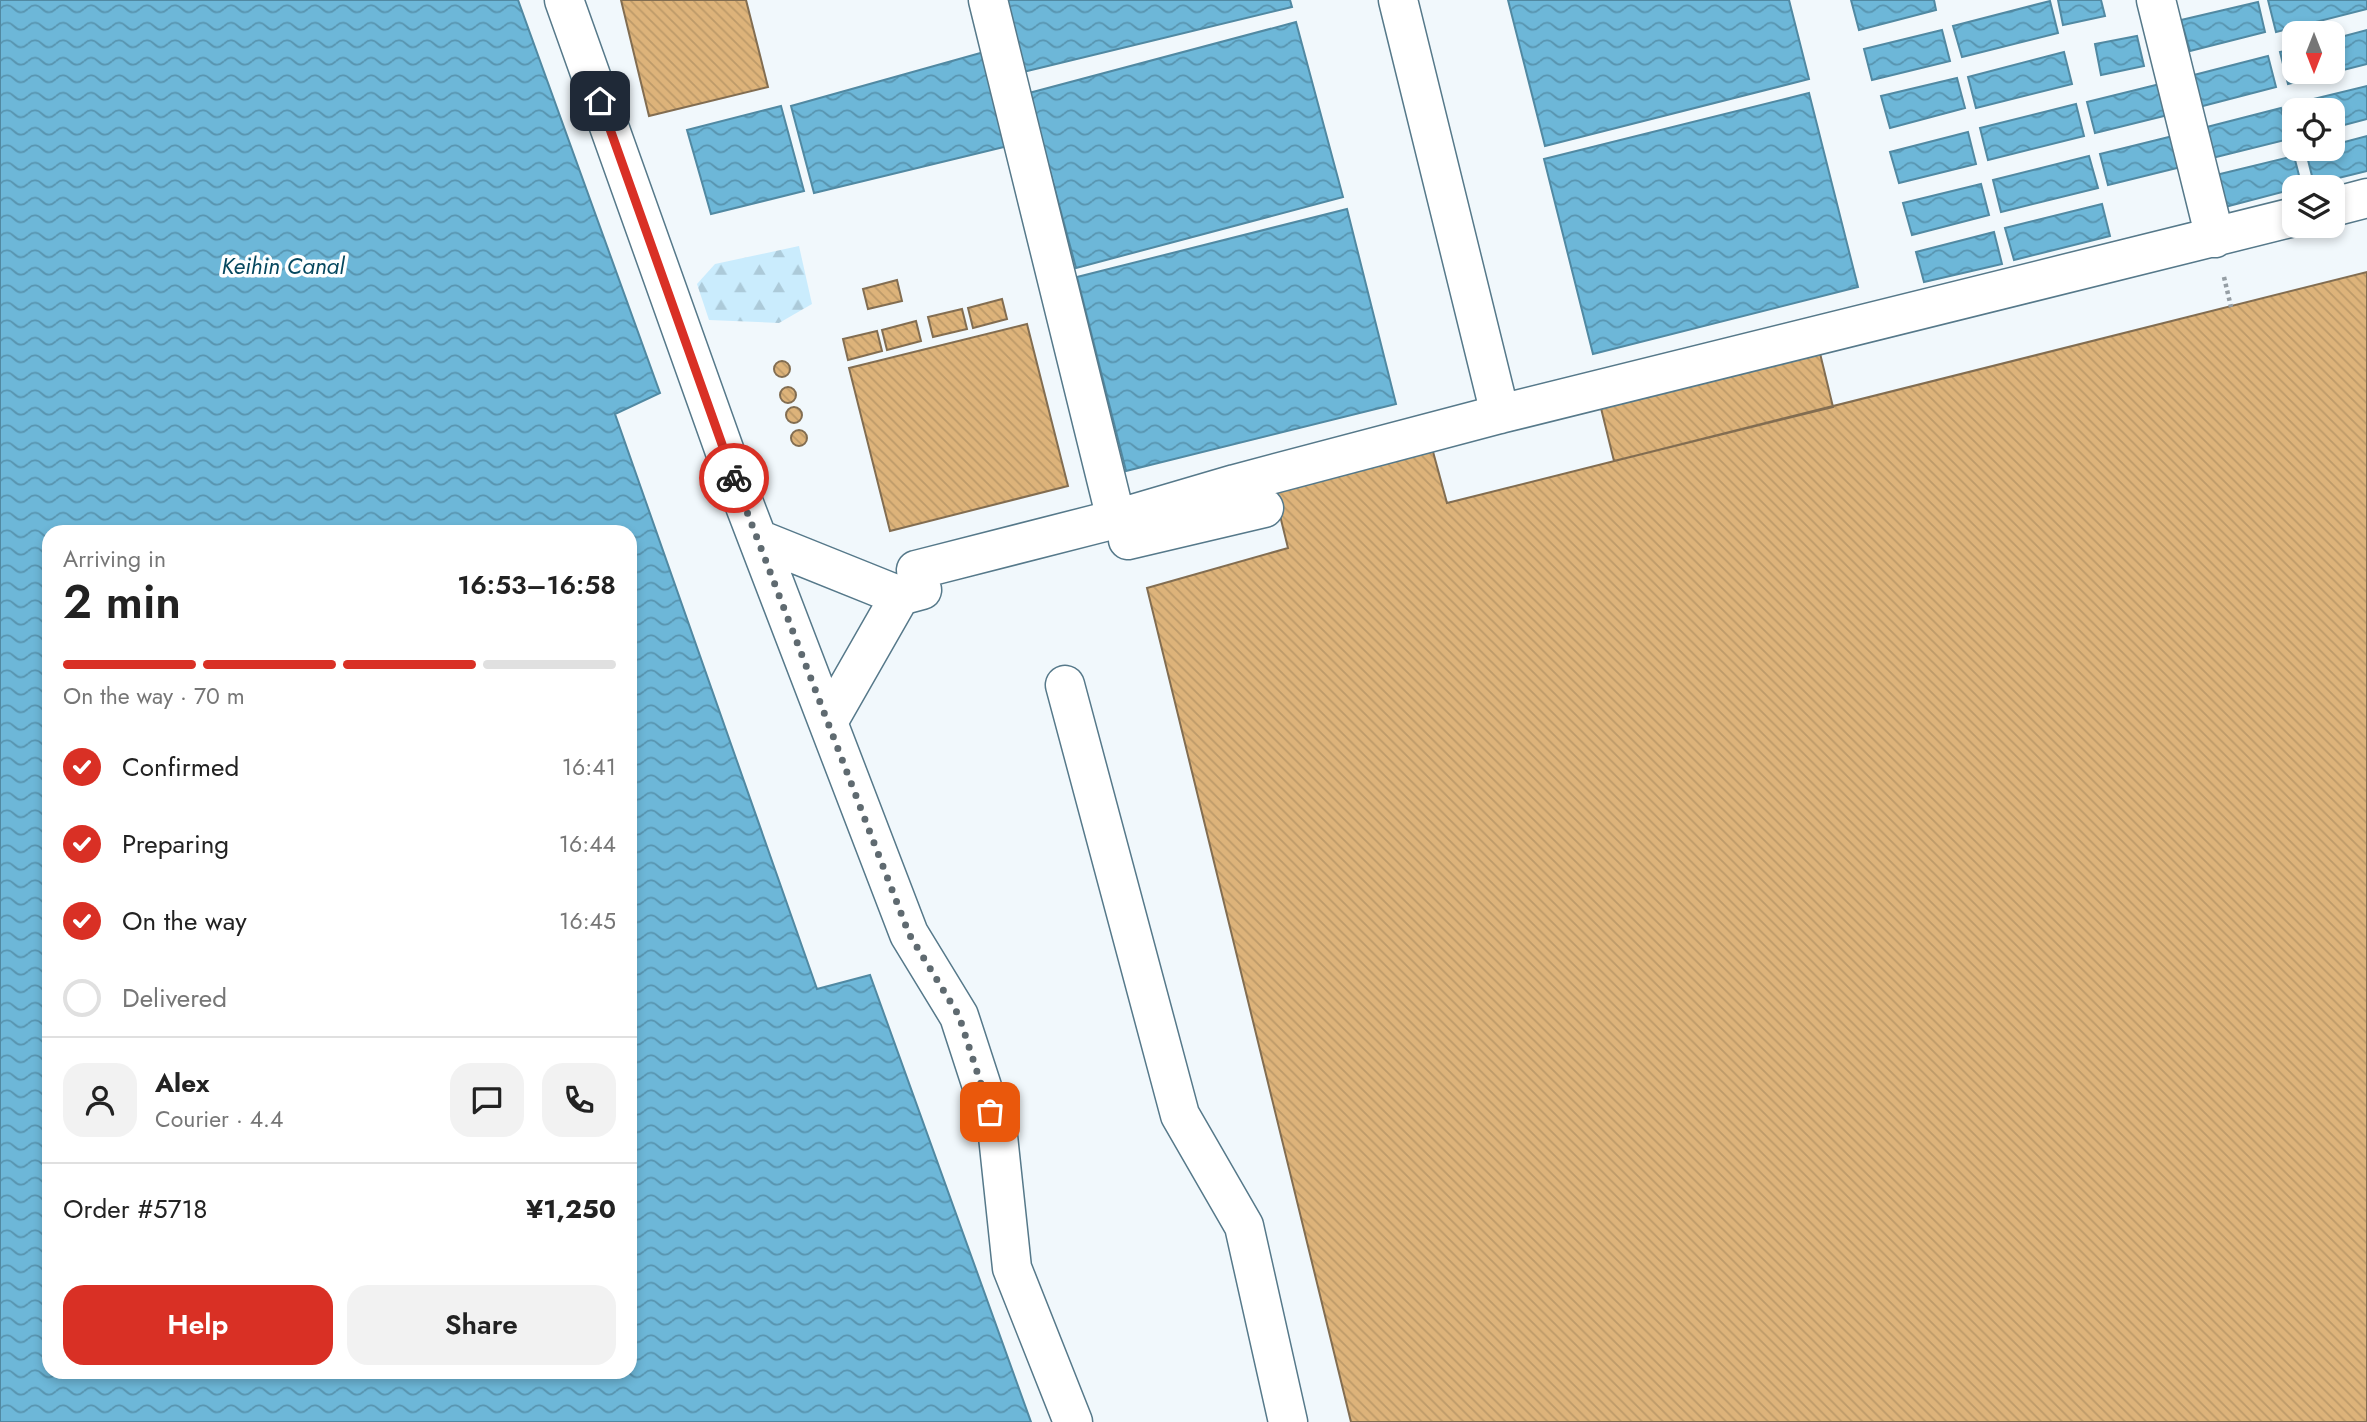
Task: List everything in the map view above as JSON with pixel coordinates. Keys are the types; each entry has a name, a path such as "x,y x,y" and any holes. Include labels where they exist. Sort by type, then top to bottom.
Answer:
{"lane":[{"path":"564,0 758,539 909,934 959,1016 998,1136 1012,1268 1073,1422"},
{"path":"988,0 1116,519"},
{"path":"1398,0 1500,414"},
{"path":"2156,0 2215,238"},
{"path":"2345,204 2367,198"},
{"path":"828,722 911,593 916,570 1116,519 1235,484 1500,414 2282,220"},
{"path":"758,539 911,593 1264,508"},
{"path":"1065,685 1180,1115 1244,1226 1288,1422"}],"green space":[{"path":"799,246 812,304 779,323 709,320 697,284 715,264"}],"water":[{"name":"Keihin Canal","path":"0,0 518,0 660,393 615,414 817,989 870,975 1031,1422 0,1422"},
{"path":"1005,0 1290,0 1292,7 1023,72"},
{"path":"1508,0 1789,0 1809,79 1545,146"},
{"path":"1851,0 1934,0 1936,10 1859,30"},
{"path":"2058,0 2101,0 2105,16 2063,25"},
{"path":"2268,0 2367,0 2367,9 2320,21 2282,21 2282,30 2276,32"},
{"path":"2050,1 2058,33 1962,57 1953,26"},
{"path":"2258,2 2265,32 2190,51 2181,20"},
{"path":"1296,22 1343,197 1076,268 1029,93"},
{"path":"1942,30 1950,61 1872,80 1864,49"},
{"path":"2367,30 2367,64 2345,70 2345,36"},
{"path":"2137,36 2144,66 2101,75 2095,44"},
{"path":"984,52 1008,146 814,193 791,106"},
{"path":"2064,52 2072,84 1976,108 1968,77"},
{"path":"2268,56 2276,87 2199,107 2190,76"},
{"path":"1957,78 1965,108 1890,128 1881,96"},
{"path":"2160,84 2168,115 2095,133 2087,102"},
{"path":"2367,86 2367,119 2345,125 2345,98 2318,98"},
{"path":"1809,93 1858,287 1593,354 1544,159"},
{"path":"2076,104 2084,136 1988,160 1980,128"},
{"path":"781,106 804,191 711,214 687,130"},
{"path":"2281,108 2282,112 2282,141 2212,158 2203,128"},
{"path":"1968,132 1976,164 1899,183 1890,152"},
{"path":"2173,136 2181,167 2108,185 2100,154"},
{"path":"2367,136 2367,171 2345,176 2312,175 2308,161 2345,161 2345,142"},
{"path":"2089,156 2098,188 2001,212 1993,180"},
{"path":"2282,159 2295,161 2299,175 2282,175 2282,192 2225,207 2216,175"},
{"path":"1981,184 1989,215 1912,235 1903,203"},
{"path":"2102,204 2110,236 2014,260 2005,228"},
{"path":"1347,209 1396,404 1126,471 1077,277"},
{"path":"1994,232 2002,264 1924,282 1916,252"}],"building":[{"path":"621,0 746,0 768,87 649,116"},
{"path":"2367,272 2367,1422 1351,1422 1147,588 1288,548 1273,487 1432,448 1447,503"},
{"path":"897,280 902,301 868,309 863,289"},
{"path":"1002,299 1007,319 973,328 968,308"},
{"path":"962,309 967,329 933,337 928,317"},
{"path":"916,321 921,341 887,350 882,330"},
{"path":"1027,324 1068,486 890,531 849,368"},
{"path":"877,331 882,351 848,360 843,339"},
{"path":"1818,345 1833,407 1614,461 1599,400"},
{"path":"779,361 785,361 790,369 788,375 779,377 774,372 774,366"},
{"path":"785,387 791,387 796,395 794,401 785,403 780,398 780,392"},
{"path":"791,407 797,407 802,415 800,421 791,423 786,418 786,412"},
{"path":"796,430 802,430 807,438 805,444 796,446 791,441 791,435"}],"way so far":[{"path":"734,478 909,934 959,1016 990,1112"}],"route":[{"path":"600,101 734,478"}]}
